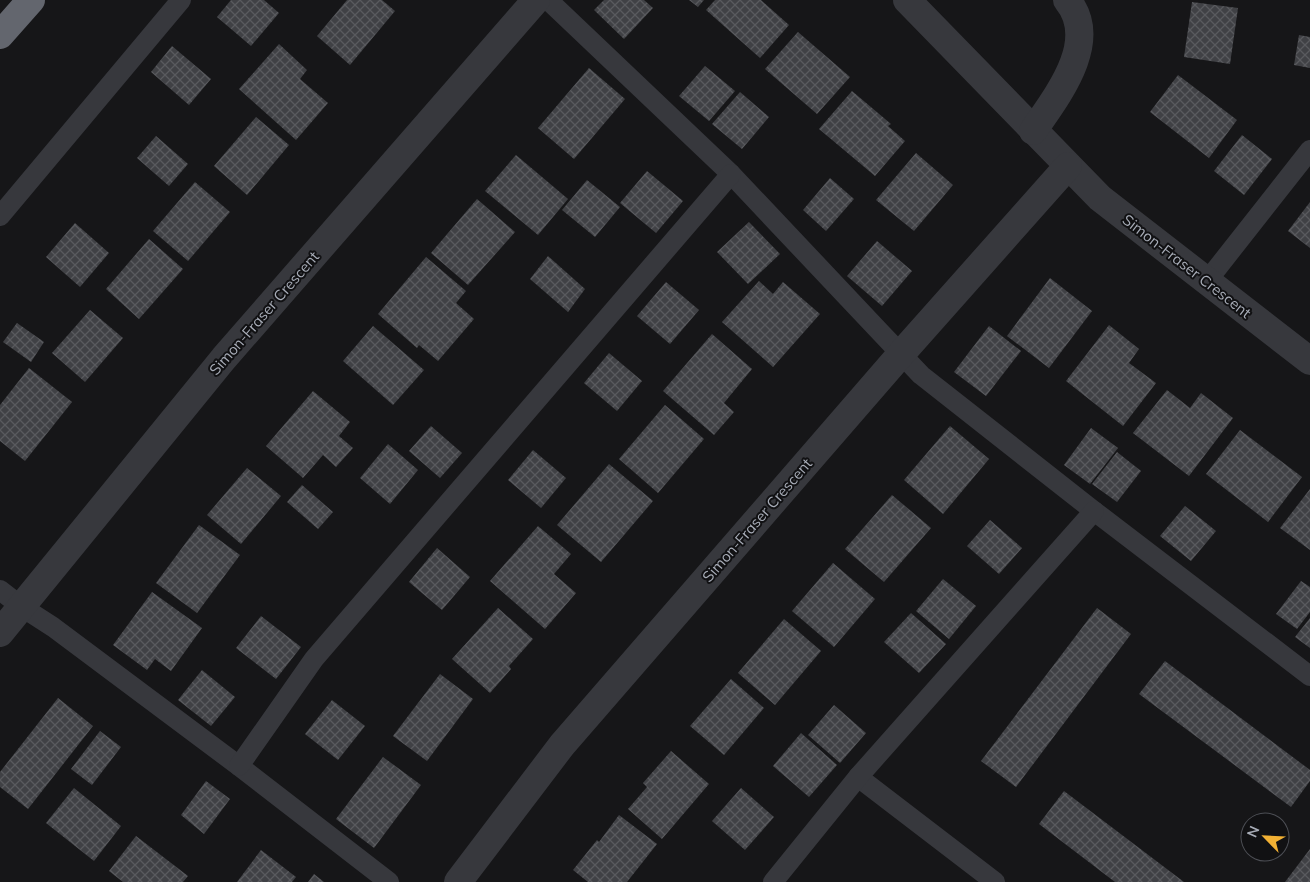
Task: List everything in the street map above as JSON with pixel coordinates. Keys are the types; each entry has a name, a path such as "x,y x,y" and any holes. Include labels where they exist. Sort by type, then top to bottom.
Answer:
{"highway":[{"path":"0,35 31,0"}],"street":[{"name":"Simon-Fraser Crescent","path":"0,633 224,358 536,0"},
{"name":"Simon-Fraser Crescent","path":"908,0 1100,198 1310,361"},
{"path":"1033,130 1058,94 1079,47 1080,30 1078,18 1067,0"},
{"name":"Simon-Fraser Crescent","path":"458,882 562,745 901,354 1068,166"}],"lane":[{"path":"0,216 181,0"},
{"path":"548,0 731,174 921,375 1094,511 1310,676"},
{"path":"1206,281 1310,150"},
{"path":"239,766 314,659 731,174"},
{"path":"773,882 858,777 1094,511"},
{"path":"0,590 239,766 389,882"},
{"path":"858,777 995,882"}],"building":[{"path":"231,0 264,0 279,13 251,46 217,17"},
{"path":"347,0 382,0 395,11 350,65 317,36"},
{"path":"604,0 644,0 653,8 624,39 594,10"},
{"path":"689,0 704,0 698,7"},
{"path":"715,0 761,0 789,25 760,58 706,10"},
{"path":"1192,2 1238,8 1230,64 1184,57"},
{"path":"798,32 850,77 817,114 765,69"},
{"path":"1299,35 1310,37 1310,68 1294,65"},
{"path":"279,44 307,70 300,79 328,103 296,140 239,89"},
{"path":"172,46 211,79 189,105 151,72"},
{"path":"705,66 735,91 709,121 679,96"},
{"path":"589,68 625,99 574,159 538,128"},
{"path":"1178,75 1237,120 1209,158 1150,112"},
{"path":"852,91 891,124 888,126 905,141 875,176 819,129"},
{"path":"740,92 769,117 742,149 712,124"},
{"path":"256,117 289,145 247,195 214,166"},
{"path":"1242,135 1272,159 1244,195 1214,171"},
{"path":"156,136 188,164 169,186 137,158"},
{"path":"916,153 953,185 914,231 876,200"},
{"path":"516,155 568,199 538,235 485,191"},
{"path":"647,171 683,201 656,233 620,203"},
{"path":"830,178 854,199 826,231 803,210"},
{"path":"587,180 620,207 595,237 562,210"},
{"path":"195,182 230,212 188,261 153,231"},
{"path":"477,199 515,232 468,285 431,253"},
{"path":"1310,202 1310,248 1288,231"},
{"path":"749,222 780,254 748,284 717,252"},
{"path":"75,223 109,253 80,287 46,257"},
{"path":"149,239 183,269 139,319 106,289"},
{"path":"877,241 912,271 882,306 847,276"},
{"path":"548,256 585,289 568,312 530,279"},
{"path":"426,257 466,291 456,303 474,319 438,361 419,345 417,348 378,314"},
{"path":"1050,278 1092,311 1049,368 1007,336"},
{"path":"759,281 773,294 783,282 820,314 773,367 722,322"},
{"path":"666,282 699,310 670,344 637,316"},
{"path":"90,310 123,338 85,382 52,353"},
{"path":"17,323 44,342 31,362 3,342"},
{"path":"1109,325 1139,349 1129,363 1156,383 1123,426 1066,381"},
{"path":"373,326 424,370 393,405 343,361"},
{"path":"989,326 1021,351 986,396 954,372"},
{"path":"712,334 752,369 724,403 734,412 714,435 663,391"},
{"path":"609,353 642,381 617,411 584,383"},
{"path":"29,368 72,402 25,461 0,441 0,405"},
{"path":"1167,390 1190,408 1201,393 1233,418 1189,476 1133,433"},
{"path":"313,391 350,422 339,436 353,448 336,467 323,455 303,478 266,446"},
{"path":"665,405 704,439 658,493 619,459"},
{"path":"431,426 462,453 440,478 409,451"},
{"path":"950,426 989,459 943,514 904,480"},
{"path":"1091,428 1118,448 1090,484 1064,465"},
{"path":"1240,430 1302,477 1268,522 1206,474"},
{"path":"388,444 418,470 390,504 360,478"},
{"path":"533,450 566,478 541,508 508,480"},
{"path":"1117,452 1141,471 1117,502 1092,484"},
{"path":"609,464 653,501 601,562 557,525"},
{"path":"247,468 281,496 241,544 207,515"},
{"path":"302,485 333,512 318,529 287,502"},
{"path":"1310,489 1310,550 1280,528"},
{"path":"892,495 931,528 884,582 845,549"},
{"path":"1185,506 1216,531 1191,561 1160,536"},
{"path":"990,520 1022,548 999,574 967,546"},
{"path":"199,525 240,555 197,613 156,583"},
{"path":"538,526 571,554 554,574 576,593 545,629 490,581"},
{"path":"437,548 470,577 442,610 409,582"},
{"path":"833,563 875,599 834,647 792,611"},
{"path":"943,579 976,606 949,639 916,611"},
{"path":"1301,581 1310,587 1310,612 1297,629 1276,614"},
{"path":"152,592 202,628 171,671 155,659 147,670 113,645"},
{"path":"498,608 533,639 509,666 511,669 490,693 452,659"},
{"path":"1097,608 1131,634 1016,787 981,761"},
{"path":"911,613 946,644 919,673 884,642"},
{"path":"261,616 301,647 276,679 236,648"},
{"path":"1310,618 1310,648 1295,637"},
{"path":"784,619 821,651 775,705 738,673"},
{"path":"1165,661 1310,770 1310,781 1291,807 1139,694"},
{"path":"202,670 235,697 211,726 178,700"},
{"path":"440,674 473,699 427,761 393,736"},
{"path":"731,679 764,708 724,755 690,726"},
{"path":"58,698 93,726 28,809 0,787 0,772"},
{"path":"332,700 365,726 338,760 305,734"},
{"path":"834,705 866,733 840,763 808,735"},
{"path":"100,731 121,747 92,785 71,769"},
{"path":"801,733 837,765 809,797 773,766"},
{"path":"671,751 709,784 662,839 628,809 647,787 643,783"},
{"path":"383,757 421,785 374,848 336,819"},
{"path":"206,781 230,799 204,834 181,815"},
{"path":"74,788 121,826 94,861 46,823"},
{"path":"741,788 774,817 745,850 712,821"},
{"path":"1064,791 1184,882 1115,882 1039,824"},
{"path":"619,815 657,844 627,882 588,882 573,870 597,840 599,842"},
{"path":"136,836 188,876 183,882 123,882 109,871"},
{"path":"1310,849 1310,882 1285,882"},
{"path":"261,850 296,877 292,882 237,882"},
{"path":"314,874 324,882 308,882"}]}
